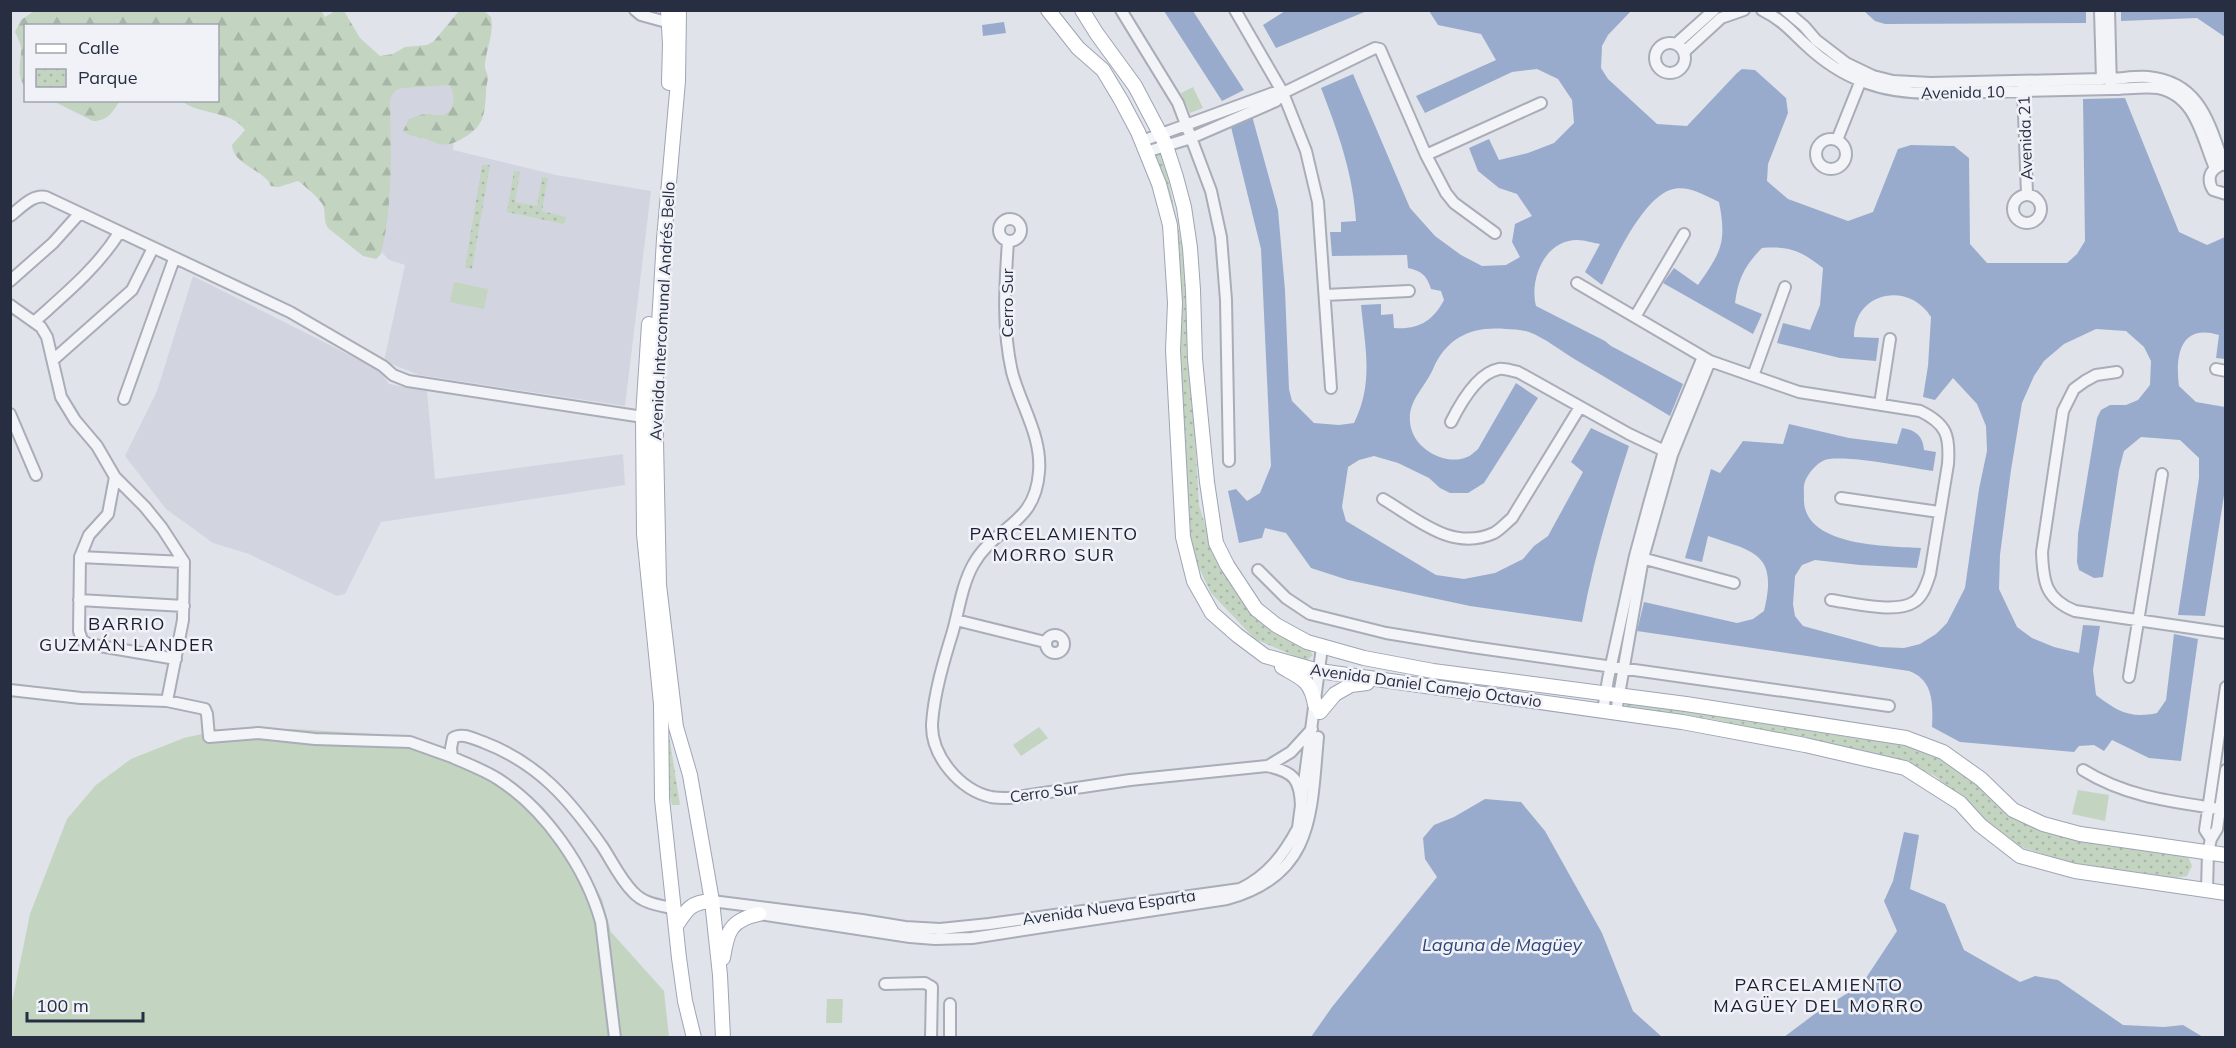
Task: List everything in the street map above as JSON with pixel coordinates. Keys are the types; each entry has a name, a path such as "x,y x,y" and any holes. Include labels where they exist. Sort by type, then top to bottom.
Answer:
{"main road":[{"name":"Avenida Intercomunal Andrés Bello","path":"679,10 678,81 664,239 655,392 659,585 676,727 690,775 712,901 720,975 723,1038"},
{"name":"Avenida Daniel Camejo Octavio","path":"1048,10 1078,48 1103,70 1144,146 1159,184 1170,225 1175,303 1173,350 1183,537 1194,581 1212,613 1265,656 1321,672 1682,722 1805,745 1905,768 1960,803 1980,825 2020,856 2075,871 2226,893"},
{"name":"Avenida Daniel Camejo Octavio","path":"1082,10 1135,86 1163,140 1184,207 1190,248 1195,359 1207,482 1216,543 1227,565 1256,609 1276,625 1307,642 1326,648 1433,671 1824,724 1906,738 1943,752 1981,779 2013,810 2043,824 2080,834 2209,845 2226,855"},
{"name":"Avenida Intercomunal Andrés Bello","path":"669,17 668,96 643,417 645,534 662,715 662,799 686,1001 694,1038"},
{"path":"1265,656 1305,680 1310,686 1318,709 1350,685 1380,680"},
{"path":"676,926 685,912 697,902 712,901"},
{"path":"720,975 726,937 733,926 742,919 759,914"}],"street":[{"path":"635,10 641,15 669,17"},
{"path":"1121,10 1178,104 1211,191 1221,237 1226,300 1230,461"},
{"path":"1235,10 1283,93 1306,151 1318,202 1331,388"},
{"path":"1714,10 1680,48 1721,18 1744,10"},
{"name":"Avenida 10","path":"1762,10 1792,29 1826,61 1862,77 1916,84 2023,86 2106,84 2148,77 2184,89 2199,104 2222,166 2210,176 2211,186 2217,193 2226,194"},
{"name":"Avenida 10","path":"1785,10 1829,51 1862,77"},
{"path":"2100,10 2106,84"},
{"path":"2106,84 2109,10"},
{"path":"1144,146 1163,140 1191,138 1276,101 1283,93 1375,48 1380,49 1426,155 1449,197 1495,233"},
{"path":"1837,140 1862,77"},
{"name":"Avenida 21","path":"2023,86 2027,194"},
{"path":"1163,140 1186,124 1273,93 1283,93"},
{"path":"1426,155 1541,104"},
{"path":"10,216 39,196 290,312 383,366 393,375 408,381 643,417"},
{"path":"10,281 53,243 79,214"},
{"path":"34,322 88,273 108,251 120,232"},
{"path":"1635,317 1684,234"},
{"name":"Cerro Sur","path":"1008,241 1004,322 1013,374 1037,446 1039,474 1035,496 1028,510 994,538 971,568 942,668 932,725 937,746 945,763 955,776 977,791 992,797 1009,798 1130,780 1267,766 1284,770 1296,779 1300,788 1301,806"},
{"path":"53,360 132,290 153,248"},
{"path":"124,399 174,259"},
{"path":"1577,283 1706,359 1798,392 1920,411 1936,418 1946,433 1949,447 1948,464 1930,574 1924,590 1915,602 1897,607 1831,600"},
{"path":"1753,376 1785,287"},
{"path":"1325,295 1409,291"},
{"path":"10,305 41,327 47,337 62,397 75,420 97,446 115,477 162,528 184,562 184,606 167,701"},
{"path":"994,316 1004,322"},
{"path":"1880,404 1890,339"},
{"path":"1613,695 1611,666 1639,557 1668,453 1706,359"},
{"path":"1451,422 1464,398 1480,379 1499,368 1518,372 1668,453"},
{"path":"2117,372 2096,375 2085,381 2074,389 2063,411 2042,552 2046,586 2063,606 2091,614 2226,633"},
{"path":"1383,499 1434,531 1455,538 1476,539 1495,532 1512,518 1580,407"},
{"path":"10,414 36,474"},
{"path":"2129,677 2162,474"},
{"path":"115,477 108,514 89,535 80,557 79,631 82,640 88,644 176,659"},
{"path":"1841,498 1939,512"},
{"path":"80,557 184,562"},
{"path":"1639,557 1734,583"},
{"path":"1610,712 1613,695 1623,668 1639,557"},
{"path":"1258,570 1286,598 1310,614 1386,633 1889,706"},
{"path":"80,600 184,606"},
{"path":"956,620 1044,650"},
{"name":"Avenida Nueva Esparta","path":"759,914 910,937 950,939 972,938 1241,896 1262,886 1277,875 1293,857 1305,834 1312,807 1321,672 1326,648"},
{"path":"2206,890 2209,845 2205,830 2226,687"},
{"path":"10,690 81,698 167,701 205,709 209,737 258,733 315,739 410,742 452,757 498,779 534,807 567,850 596,906 601,922 615,1038"},
{"name":"Avenida Nueva Esparta","path":"712,901 905,927 940,929 1226,892 1251,884 1267,872 1298,828 1312,729 1318,709"},
{"name":"Cerro Sur","path":"1267,766 1283,758 1312,729"},
{"path":"452,757 451,743 458,735 498,748 527,764 551,783 568,802 632,891 643,901 675,909"},
{"path":"2083,770 2097,778 2160,800 2223,809"},
{"path":"2209,845 2216,832 2223,809 2226,770"},
{"path":"885,984 925,983 932,987 931,1038"},
{"path":"950,1004 950,1038"}],"shaded area":[{"path":"384,80 455,85 453,150 556,175 651,191 625,406 419,375 384,361 405,265 389,260 380,250"},
{"path":"193,276 379,370 389,384 427,391 435,479 623,454 625,485 381,522 345,594 337,596 249,554 213,543 166,509 125,456 157,391"}],"green space":[{"path":"321,10 325,17 335,11 344,11 360,38 380,56 393,54 405,47 427,45 434,41 459,11 484,11 491,17 492,23 485,65 488,77 484,114 479,125 468,135 456,142 437,143 403,131 409,119 428,114 447,113 453,102 450,85 396,90 390,101 388,216 381,254 376,259 363,256 328,228 323,205 301,183 298,181 278,187 271,186 262,175 243,163 234,152 232,145 245,130 239,124 232,119 197,109 184,102 219,102 219,24 24,24 24,85 20,77 21,47 15,32 21,20 34,11"},
{"path":"1193,87 1203,108 1190,113 1181,93"},
{"path":"55,102 119,102 106,118 93,121"},
{"path":"1163,154 1184,256 1199,505 1214,554 1251,612 1309,650 1313,655 1306,661 1255,639 1211,593 1190,549 1184,505 1184,423 1175,239 1154,157"},
{"path":"482,165 490,165 472,269 465,268"},
{"path":"514,171 520,172 515,202 537,206 542,177 548,178 542,211 566,217 564,224 507,212"},
{"path":"454,282 488,289 484,309 450,302"},
{"path":"1626,703 1860,739 1898,742 1935,753 2016,817 2058,836 2187,854 2192,866 2187,876 2175,878 2068,862 2015,845 1935,776 1893,758 1711,719 1624,707"},
{"path":"1039,727 1048,738 1021,756 1013,745"},
{"path":"225,729 293,729 407,736 458,754 499,773 543,807 570,843 602,899 611,932 664,991 669,1037 11,1038 11,1007 30,914 67,819 96,785 131,759 184,738"},
{"path":"669,735 680,805 672,805 665,774 665,737"},
{"path":"2078,790 2109,795 2105,821 2072,814"},
{"path":"827,999 843,999 842,1023 826,1023"}],"water":[{"path":"1164,11 1193,11 1244,90 1222,101"},
{"path":"1285,11 1367,11 1276,48 1263,25"},
{"path":"1429,11 1631,11 1608,35 1602,46 1601,68 1608,79 1657,124 1687,126 1737,73 1742,69 1755,70 1786,98 1788,113 1768,164 1767,181 1788,199 1848,221 1873,212 1898,149 1911,145 1954,146 1969,158 1970,244 1987,263 2067,263 2077,254 2085,241 2083,99 2125,98 2179,232 2207,245 2225,237 2225,359 2216,358 2219,335 2196,334 2188,338 2183,345 2178,364 2179,386 2196,402 2225,407 2225,489 2205,616 2178,615 2199,478 2199,458 2180,440 2141,437 2124,451 2119,470 2103,577 2094,578 2079,570 2078,534 2097,418 2101,410 2110,405 2126,405 2138,400 2150,385 2151,361 2144,347 2126,331 2096,329 2064,344 2044,361 2034,376 2022,403 2000,555 1999,589 2017,627 2032,638 2054,647 2079,653 2083,625 2100,626 2093,670 2096,695 2117,709 2131,714 2157,713 2166,700 2174,634 2198,639 2181,761 2149,758 2112,740 2104,751 2094,745 2079,746 2074,752 1960,742 1932,727 1932,702 1928,687 1923,680 1909,671 1637,631 1644,602 1737,623 1753,619 1764,611 1768,577 1765,566 1750,551 1708,536 1702,562 1685,558 1711,469 1720,473 1743,441 1783,444 1789,424 1849,438 1897,444 1902,428 1918,434 1924,450 1936,452 1933,471 1866,460 1829,459 1812,469 1804,484 1804,497 1807,513 1816,526 1831,535 1869,544 1921,548 1917,568 1815,560 1802,565 1795,576 1793,604 1795,616 1803,626 1880,647 1904,648 1920,644 1936,634 1947,623 1965,588 1979,489 1987,451 1986,426 1977,404 1953,378 1935,400 1923,397 1928,366 1931,317 1910,298 1897,295 1884,296 1863,309 1856,321 1854,337 1879,338 1876,361 1840,358 1777,343 1783,323 1810,330 1820,305 1823,268 1795,251 1762,248 1743,273 1735,303 1762,314 1753,334 1663,283 1674,268 1698,285 1712,264 1720,246 1722,228 1719,202 1689,189 1670,190 1649,205 1630,231 1602,285 1585,272 1600,244 1577,240 1566,242 1548,254 1537,273 1534,295 1536,306 1683,384 1670,416 1535,335 1515,329 1482,329 1453,341 1446,349 1412,405 1410,421 1415,438 1427,450 1442,458 1459,459 1478,449 1516,383 1538,398 1484,483 1468,493 1450,493 1429,478 1398,463 1374,456 1359,460 1348,467 1342,507 1346,521 1436,575 1464,579 1495,573 1523,559 1534,546 1548,536 1583,472 1571,462 1591,428 1629,446 1602,533 1582,622 1470,606 1348,580 1311,568 1286,533 1265,528 1262,538 1239,543 1228,491 1236,489 1247,501 1260,493 1271,466 1261,249 1231,127 1252,116 1278,210 1285,290 1289,389 1292,401 1314,423 1339,425 1354,423 1364,394 1366,350 1361,305 1381,304 1381,315 1393,314 1394,328 1403,328 1417,326 1430,319 1444,300 1441,291 1431,289 1423,275 1408,268 1407,255 1332,256 1330,232 1341,232 1341,222 1356,221 1348,169 1321,88 1353,74 1410,208 1435,236 1461,255 1482,266 1506,265 1520,257 1512,242 1515,224 1532,216 1517,194 1499,188 1478,171 1469,148 1489,139 1499,160 1528,153 1554,143 1574,123 1572,100 1558,79 1537,69 1512,72 1425,113 1416,96 1496,60 1481,34 1438,25"},
{"path":"1864,11 2086,11 2086,23 1885,24 1875,21"},
{"path":"2121,11 2225,11 2225,37 2197,18 2121,21"},
{"path":"1004,22 1006,33 983,36 982,25"},
{"path":"1090,527 1095,541 1071,542 1076,528"},
{"name":"Laguna de Magüey","path":"1485,799 1521,802 1545,831 1602,933 1633,1011 1662,1037 1311,1037 1332,1007 1437,877 1425,859 1423,838 1434,825 1454,817"},
{"path":"1904,832 1919,835 1910,889 1945,904 1964,950 2020,982 2035,976 2058,980 2123,1025 2164,1027 2183,1025 2203,1037 1784,1037 1816,1013 1862,984 1897,931 1884,901 1893,881"}],"district":[{"name":"PARCELAMIENTO MORRO SUR","path":"1054,544"},
{"name":"BARRIO GUZMÁN LANDER","path":"127,634"},
{"name":"PARCELAMIENTO MAGÜEY DEL MORRO","path":"1819,995"}]}
